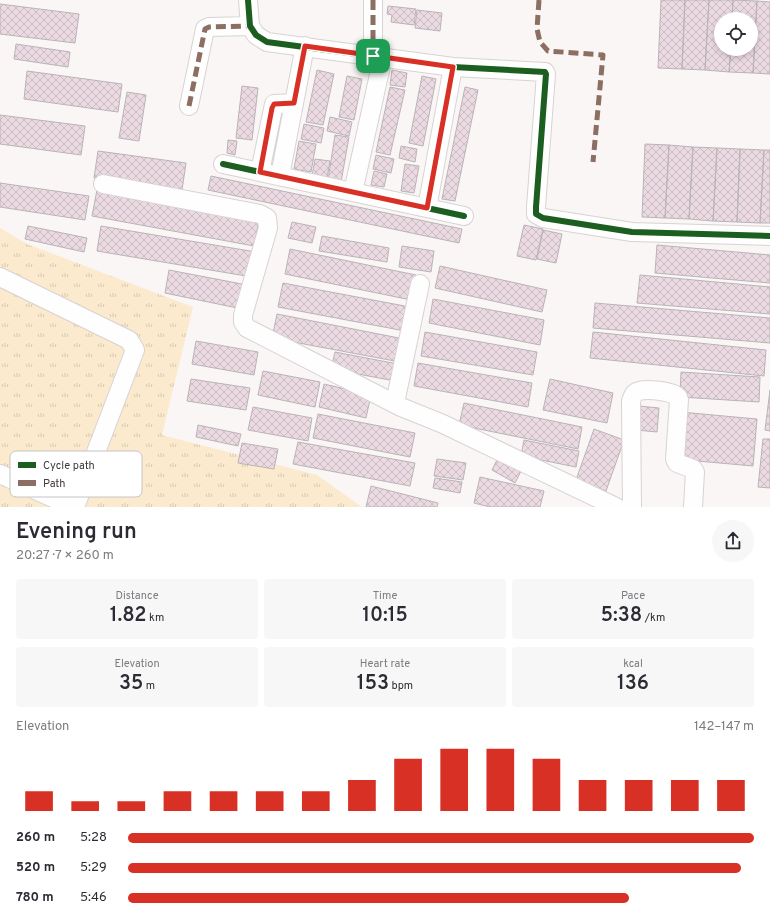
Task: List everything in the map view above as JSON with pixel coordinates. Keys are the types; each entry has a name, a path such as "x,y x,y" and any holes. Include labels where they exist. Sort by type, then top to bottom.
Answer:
{"street":[{"path":"248,0 250,26 256,35 267,42 453,67 542,72 546,74 536,207 536,214 542,218 632,232 770,236"},
{"path":"353,192 378,57 373,0"},
{"path":"189,106 205,29 209,27 250,26"},
{"path":"280,176 305,46"},
{"path":"427,208 453,67"},
{"path":"260,172 274,104 294,103"},
{"path":"223,164 464,216"},
{"path":"103,184 260,214 267,218 268,228 243,315 243,322 247,328 395,403 616,507"},
{"path":"0,277 130,340 136,350 96,451"},
{"path":"395,403 420,284"},
{"path":"632,507 630,440 631,401 635,393 641,389 672,393 678,397 675,459 677,463 693,469 695,472 693,507"},
{"path":"0,474 10,478"},
{"path":"52,497 74,507 78,497"}],"green space":[{"path":"0,228 27,244 193,307 162,435 317,475 362,507 0,507"}],"building":[{"path":"661,0 685,0 682,69 658,68"},
{"path":"685,0 709,0 705,70 682,69"},
{"path":"709,0 733,0 732,12 714,12 714,56 730,56 729,72 705,70"},
{"path":"733,0 757,1 756,12 732,12"},
{"path":"757,1 770,2 770,74 753,73 754,56 758,56 758,12 756,12"},
{"path":"0,4 79,14 75,43 0,34"},
{"path":"388,6 416,9 414,25 391,22 392,15 387,14"},
{"path":"417,10 442,13 440,31 415,28"},
{"path":"16,44 70,52 68,67 14,59"},
{"path":"730,56 754,56 753,73 729,72"},
{"path":"317,70 334,74 323,125 306,122"},
{"path":"392,70 407,73 405,87 390,85"},
{"path":"27,71 122,84 118,112 24,99"},
{"path":"347,76 362,79 354,120 339,117"},
{"path":"422,76 436,79 423,146 409,143"},
{"path":"242,86 258,88 252,140 236,138"},
{"path":"390,87 405,90 390,155 376,152"},
{"path":"465,87 478,90 455,201 442,199"},
{"path":"127,92 146,95 139,141 119,138"},
{"path":"0,115 85,126 81,155 0,144"},
{"path":"330,117 352,122 349,136 327,131"},
{"path":"304,124 324,128 321,143 301,139"},
{"path":"335,135 349,137 341,182 328,180"},
{"path":"228,140 237,141 235,155 227,153"},
{"path":"299,141 316,144 311,172 294,169"},
{"path":"645,144 669,145 665,218 642,217"},
{"path":"669,145 693,147 689,219 665,218"},
{"path":"401,146 417,149 415,162 399,158"},
{"path":"693,147 717,148 713,221 689,219"},
{"path":"717,148 740,149 737,222 713,221"},
{"path":"740,149 764,150 760,223 737,222"},
{"path":"764,150 770,150 770,223 760,223"},
{"path":"98,151 186,163 182,190 94,178"},
{"path":"376,155 394,159 391,173 373,169"},
{"path":"315,159 330,161 327,178 312,176"},
{"path":"405,164 419,166 414,193 401,191"},
{"path":"374,171 387,174 384,187 371,185"},
{"path":"211,176 462,229 459,243 208,190"},
{"path":"0,183 89,196 85,220 0,207"},
{"path":"97,190 259,220 254,246 92,216"},
{"path":"292,222 316,227 312,243 288,238"},
{"path":"524,225 543,229 536,260 517,256"},
{"path":"28,226 87,238 84,252 25,239"},
{"path":"101,226 256,252 252,277 97,251"},
{"path":"543,230 562,234 556,263 537,259"},
{"path":"322,236 389,248 387,262 319,251"},
{"path":"657,245 770,255 770,283 655,273"},
{"path":"402,246 434,251 431,272 399,267"},
{"path":"290,249 416,275 411,300 285,274"},
{"path":"440,266 547,290 542,312 435,288"},
{"path":"169,270 247,285 242,309 165,293"},
{"path":"640,275 770,287 770,314 637,303"},
{"path":"283,283 410,307 405,331 278,307"},
{"path":"433,299 544,320 540,345 429,323"},
{"path":"595,303 770,318 770,343 593,328"},
{"path":"277,314 404,339 400,362 272,338"},
{"path":"425,332 537,352 533,375 421,356"},
{"path":"593,332 766,350 764,376 590,358"},
{"path":"196,341 258,352 254,375 192,364"},
{"path":"335,352 398,364 395,381 331,369"},
{"path":"418,363 532,383 528,407 414,386"},
{"path":"263,371 320,382 315,407 258,395"},
{"path":"681,372 760,377 759,402 680,397"},
{"path":"191,379 250,388 246,410 187,401"},
{"path":"550,379 613,393 607,423 543,410"},
{"path":"324,384 371,395 366,418 319,407"},
{"path":"770,390 770,431 765,430"},
{"path":"464,403 582,427 578,449 459,425"},
{"path":"639,406 659,408 657,432 636,430"},
{"path":"253,407 312,418 308,441 248,430"},
{"path":"680,412 757,419 753,466 675,459"},
{"path":"318,414 415,433 410,457 313,438"},
{"path":"198,425 241,434 238,446 196,437"},
{"path":"594,429 624,440 606,491 576,480"},
{"path":"763,439 770,439 770,488 758,487"},
{"path":"524,440 579,451 576,467 521,456"},
{"path":"298,442 415,463 410,486 293,464"},
{"path":"242,443 278,449 274,469 238,463"},
{"path":"499,456 522,469 515,483 492,470"},
{"path":"437,459 466,463 463,480 434,476"},
{"path":"480,477 544,491 540,507 490,507 474,503"},
{"path":"435,478 462,482 460,493 433,488"},
{"path":"371,486 438,503 437,507 366,507"}],"marked path":[{"path":"373,0 373,56"},
{"path":"539,0 537,29 540,42 548,51 603,55 593,162"},
{"path":"189,106 205,29 209,27 250,26"}],"cycle path":[{"path":"248,0 250,26 256,35 267,42 453,67 545,72 536,207 536,214 543,218 632,232 770,236"},
{"path":"223,164 464,216"}],"route":[{"path":"305,46 373,56 453,67 427,208 260,172 272,108 274,104 278,103 294,103 305,46"}]}
